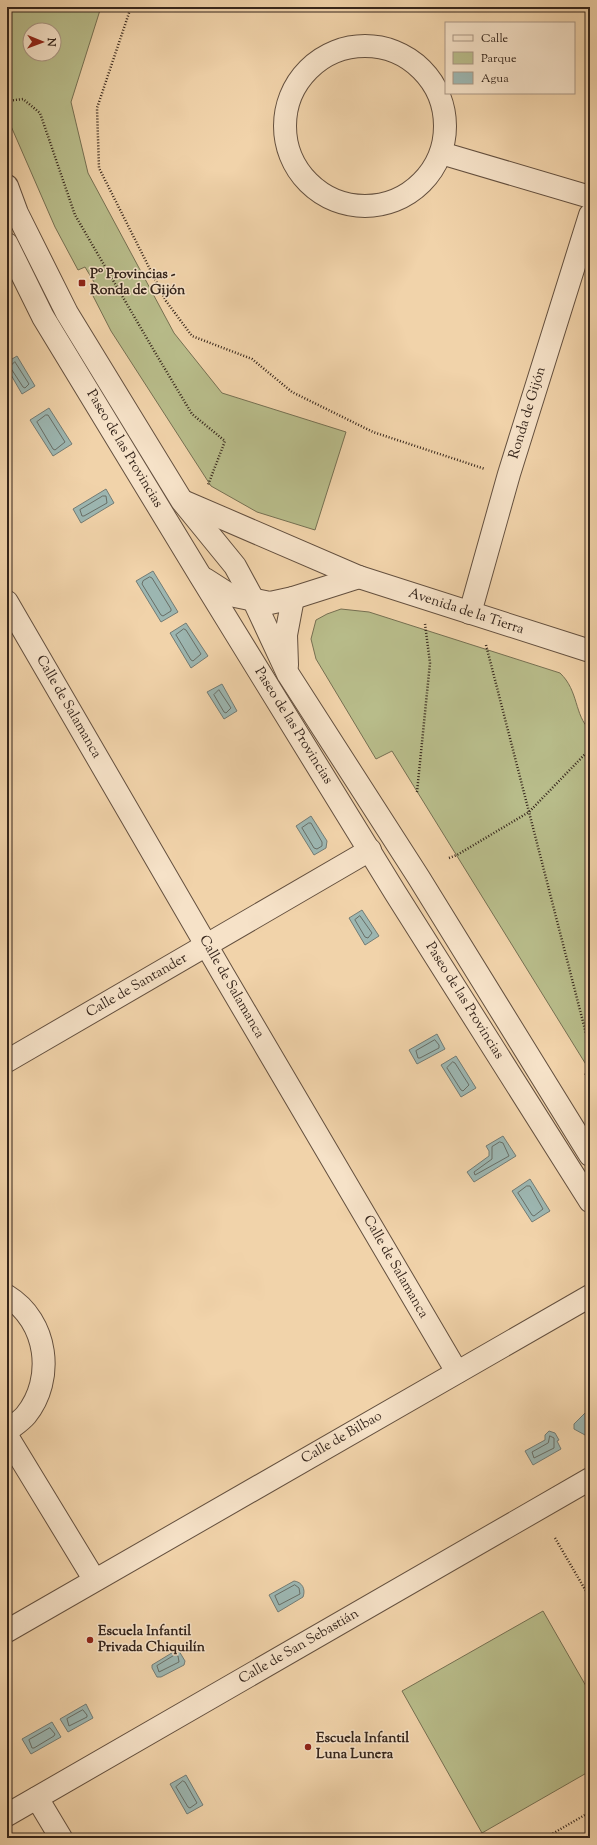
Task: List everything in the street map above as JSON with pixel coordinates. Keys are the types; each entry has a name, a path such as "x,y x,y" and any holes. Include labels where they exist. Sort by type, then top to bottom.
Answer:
{"street":[{"path":"368,44 393,49 415,61 432,80 443,103 446,128 442,153 429,175 411,193 388,203 363,207 338,202 316,190 299,172 293,160 288,148 284,123 289,98 301,76 325,56 343,48 368,44"},
{"path":"442,153 590,197"},
{"name":"Paseo de las Provincias","path":"7,186 17,213 67,313 182,501 262,602 288,674 419,878 590,1155"},
{"name":"Ronda de Gijón","path":"470,613 509,474 590,215"},
{"name":"Paseo de las Provincias","path":"7,244 43,317 201,577 590,1201"},
{"name":"Avenida de la Tierra","path":"182,501 359,577 584,652"},
{"path":"201,577 230,595 262,602 293,598 359,577"},
{"path":"288,674 286,635 293,598"},
{"name":"Calle de Salamanca","path":"7,602 457,1372"},
{"name":"Calle de Santander","path":"7,1061 370,850"},
{"path":"7,1296 29,1315 41,1339 45,1366 40,1393 26,1416 7,1431"},
{"name":"Calle de Bilbao","path":"7,1631 590,1296"},
{"path":"7,1436 94,1580"},
{"name":"Calle de San Sebastián","path":"7,1815 590,1479"},
{"path":"37,1798 61,1838"}],"path":[{"path":"131,7 97,108 99,168 166,301 192,336 252,359 292,392 373,432 488,470"},
{"path":"7,101 23,99 40,113 75,215 192,414 225,441 207,487"},
{"path":"417,792 430,663 425,624"},
{"path":"486,644 590,1049"},
{"path":"449,858 457,855 529,812 590,749"},
{"path":"585,1075 590,1071"},
{"path":"555,1538 590,1598"},
{"path":"545,1838 590,1812"}],"green space":[{"path":"7,7 101,7 71,102 88,173 174,333 222,393 346,432 315,530 257,512 211,486 111,331 91,292 97,287 85,267 78,270 55,227 7,117"},
{"path":"341,609 369,612 560,673 570,687 581,717 590,730 590,1071 392,751 376,759 316,659 311,639 316,620"},
{"path":"543,1611 590,1693 590,1771 482,1833 402,1691"}],"water":[{"path":"17,356 35,386 22,394 7,368 7,362"},
{"path":"49,408 72,444 53,456 30,420"},
{"path":"106,489 114,503 81,523 73,509"},
{"path":"153,571 178,612 161,622 136,581"},
{"path":"186,623 208,656 191,668 170,633"},
{"path":"222,684 237,711 224,719 207,692"},
{"path":"311,816 327,841 326,848 314,855 296,826"},
{"path":"362,910 379,936 365,945 349,918"},
{"path":"437,1034 445,1049 417,1064 409,1050"},
{"path":"456,1056 476,1088 461,1097 441,1065"},
{"path":"503,1136 516,1156 474,1182 467,1172 489,1156 489,1151 486,1146"},
{"path":"530,1179 550,1211 532,1222 512,1191"},
{"path":"590,1408 590,1434 585,1435 574,1429 574,1424"},
{"path":"549,1431 555,1433 559,1440 557,1441 561,1449 533,1465 525,1451 545,1440 545,1435"},
{"path":"294,1581 303,1586 303,1597 278,1612 269,1595"},
{"path":"175,1651 179,1651 185,1661 184,1665 161,1677 157,1677 152,1665"},
{"path":"86,1704 93,1718 68,1732 60,1719"},
{"path":"52,1722 61,1737 31,1754 22,1739"},
{"path":"186,1775 203,1805 187,1814 170,1784"}],"place":[{"name":"Pº Provincias - Ronda de Gijón","path":"82,283"},
{"name":"Escuela Infantil Privada Chiquilín","path":"90,1640"},
{"name":"Escuela Infantil Luna Lunera","path":"308,1747"}]}
